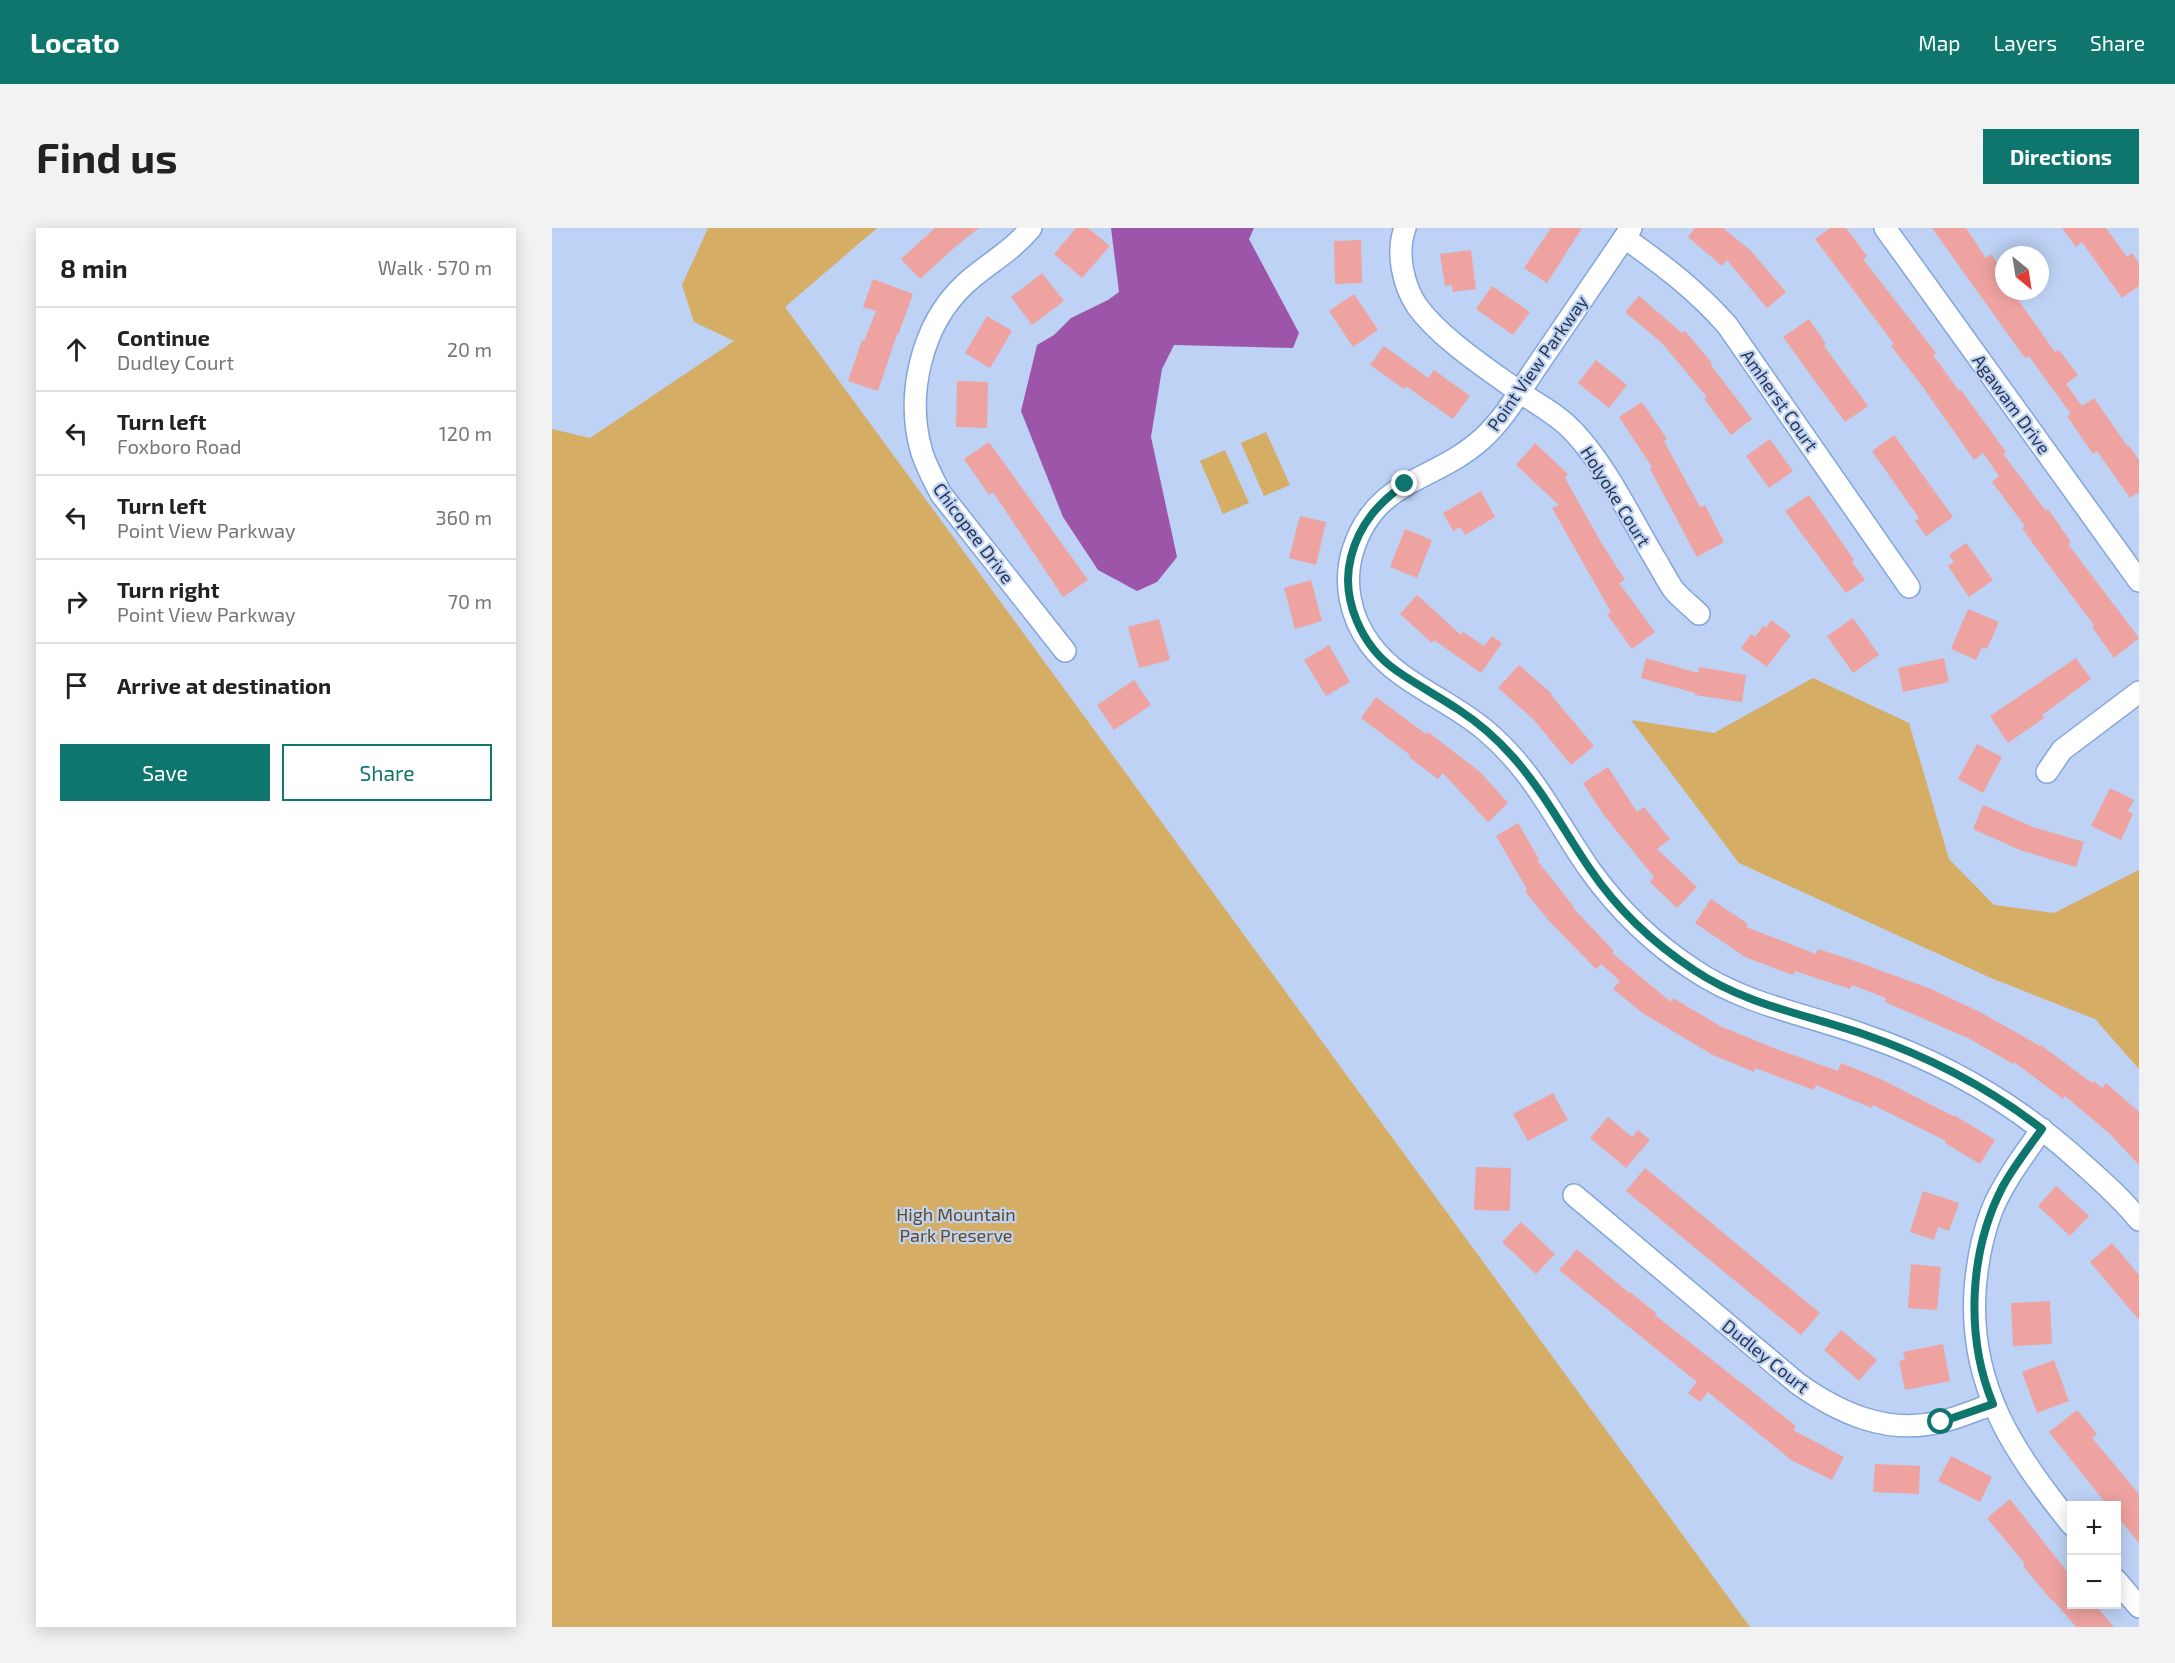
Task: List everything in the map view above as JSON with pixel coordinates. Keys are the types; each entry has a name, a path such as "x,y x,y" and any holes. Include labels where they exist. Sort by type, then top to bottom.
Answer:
{"street":[{"name":"Chicopee Drive","path":"1031,228 1006,254 966,283 936,320 921,360 917,387 917,423 922,453 930,474 942,494 1065,651"},
{"name":"Holyoke Court","path":"1405,228 1401,249 1402,267 1415,303 1427,320 1519,392 1554,413 1573,431 1590,452 1673,589 1699,614"},
{"name":"Agawam Drive","path":"1885,228 2139,580"},
{"name":"Point View Parkway","path":"1628,233 1519,392 1485,437 1449,464 1405,484 1387,496 1363,526 1348,566 1351,604 1358,624 1380,657 1395,670 1461,711 1512,756 1534,782 1590,869 1613,899 1638,926 1666,950 1695,971 1745,997 1799,1016 1863,1034 1948,1070 1989,1092 2042,1129 2108,1187 2139,1220"},
{"name":"Amherst Court","path":"1628,233 1705,300 1727,325 1910,587"},
{"path":"2047,772 2062,750 2139,692"},
{"path":"2042,1129 2004,1184 1992,1210 1977,1270 1976,1336 1982,1370 2002,1425 2024,1464 2067,1519"},
{"name":"Dudley Court","path":"1574,1195 1797,1383 1820,1400 1844,1412 1869,1421 1918,1426 1941,1422 1993,1404"},
{"path":"2121,1586 2139,1607"}],"green space":[{"name":"High Mountain Park Preserve","path":"708,228 877,228 785,307 1750,1627 552,1627 552,429 590,438 734,341 694,322 682,285"},
{"path":"1266,432 1290,485 1264,496 1241,443"},
{"path":"1225,450 1249,503 1223,514 1200,461"},
{"path":"1813,678 1909,723 1949,859 1994,905 2054,913 2139,870 2139,1069 2095,1019 1991,978 1739,863 1631,720 1714,733"}],"shaded area":[{"path":"1111,228 1254,228 1249,239 1299,333 1293,348 1174,345 1162,369 1151,437 1177,557 1157,582 1137,591 1098,570 1063,517 1021,411 1037,345 1054,335 1071,318 1119,292"}],"building":[{"path":"935,228 979,228 920,279 901,259"},
{"path":"1076,228 1088,228 1110,246 1082,278 1054,254"},
{"path":"1551,228 1582,228 1547,283 1524,268"},
{"path":"1695,228 1723,228 1750,250 1786,292 1767,308 1727,260 1722,266 1688,237"},
{"path":"1830,228 1846,228 1867,256 1863,259 1936,353 1933,355 2006,452 2003,454 2046,511 2048,509 2071,542 2068,544 2139,638 2114,658 2092,627 2094,625 2022,528 2025,526 1992,482 1999,476 1983,453 1974,460 1891,346 1894,344 1815,239"},
{"path":"1932,228 1966,228 1986,258 1991,254 1995,260 1995,300 2018,300 2055,352 2059,350 2078,375 2066,384 2082,406 2094,398 2139,460 2139,492 2130,498 2097,451 2093,454 2067,416 2071,414 2029,356 2025,358"},
{"path":"2062,228 2106,228 2127,257 2132,253 2139,263 2139,286 2122,298 2082,242 2076,247"},
{"path":"1361,240 1362,283 1335,284 1334,241"},
{"path":"1471,250 1476,289 1453,292 1452,285 1445,286 1440,254"},
{"path":"1042,273 1064,301 1032,325 1011,297"},
{"path":"873,279 913,294 878,391 848,381 862,340 864,341 876,311 863,307"},
{"path":"1492,286 1530,312 1513,335 1476,309"},
{"path":"1354,294 1378,330 1353,347 1329,311"},
{"path":"1639,296 1682,333 1685,331 1712,363 1711,365 1752,419 1731,435 1704,399 1707,397 1662,343 1625,312"},
{"path":"987,316 1012,331 990,368 965,353"},
{"path":"1809,319 1826,344 1824,346 1868,406 1845,422 1783,337"},
{"path":"1384,346 1428,378 1434,370 1470,396 1453,419 1406,386 1404,389 1370,365"},
{"path":"1596,360 1627,385 1609,408 1578,383"},
{"path":"957,381 988,382 987,428 956,427"},
{"path":"1642,402 1667,439 1664,441 1700,507 1705,505 1724,542 1697,557 1650,469 1652,467 1619,417"},
{"path":"1894,435 1953,517 1926,536 1915,521 1919,518 1872,451"},
{"path":"1770,439 1793,471 1769,488 1746,456"},
{"path":"989,442 1088,580 1063,597 993,492 989,495 964,459"},
{"path":"1535,443 1568,474 1565,478 1625,580 1619,583 1655,632 1632,649 1607,614 1611,612 1552,508 1559,505 1516,465"},
{"path":"1481,491 1495,517 1465,535 1460,527 1453,531 1443,513"},
{"path":"1809,495 1854,560 1852,562 1865,580 1846,593 1785,511"},
{"path":"1300,516 1326,522 1316,565 1289,558"},
{"path":"1405,529 1432,540 1417,578 1390,567"},
{"path":"1966,543 1993,580 1969,597 1948,566 1954,562 1949,555"},
{"path":"1311,580 1322,621 1295,629 1284,588"},
{"path":"1417,595 1461,635 1463,632 1484,646 1492,636 1502,643 1481,673 1434,640 1432,643 1400,614"},
{"path":"1968,609 1999,622 1987,649 1982,647 1976,660 1951,649"},
{"path":"1853,618 1879,655 1853,673 1827,636"},
{"path":"1159,619 1170,660 1139,668 1128,627"},
{"path":"1771,620 1791,635 1767,667 1741,648 1751,634 1755,637 1763,626 1766,628"},
{"path":"1329,645 1350,682 1326,696 1304,660"},
{"path":"1646,658 1698,673 1699,667 1746,675 1742,702 1695,695 1695,693 1641,678"},
{"path":"1944,658 1949,682 1903,692 1898,668"},
{"path":"2076,658 2091,679 2042,715 2044,718 2008,743 1990,716"},
{"path":"1519,665 1552,694 1594,746 1571,765 1533,719 1498,688"},
{"path":"1134,680 1151,705 1114,730 1097,705"},
{"path":"1376,697 1426,734 1428,732 1480,772 1508,803 1488,822 1443,773 1438,779 1361,718"},
{"path":"1977,744 2002,757 1983,793 1958,779"},
{"path":"1608,767 1637,812 1644,807 1670,839 1657,849 1697,887 1677,908 1650,882 1654,877 1603,814 1583,783"},
{"path":"2110,788 2134,800 2128,811 2133,814 2121,840 2091,826"},
{"path":"1983,805 2033,827 2084,842 2076,867 2020,850 1973,829"},
{"path":"1518,823 1539,859 1537,860 1573,908 1614,951 1612,953 1671,1002 1673,998 1720,1026 1771,1047 1838,1071 1841,1063 1883,1080 1954,1115 1995,1140 1980,1164 1945,1143 1946,1141 1873,1105 1872,1108 1816,1085 1814,1090 1755,1068 1754,1072 1713,1055 1644,1014 1613,989 1620,981 1601,964 1596,969 1549,921 1525,891 1527,889 1496,836"},
{"path":"1711,899 1748,924 1746,927 1816,954 1818,949 1931,989 2041,1045 2092,1083 2094,1081 2102,1088 2106,1083 2139,1112 2139,1165 2110,1134 2065,1096 2063,1099 2014,1062 2013,1064 1970,1039 1885,1002 1886,998 1852,985 1850,989 1795,971 1793,975 1745,957 1695,923"},
{"path":"1553,1093 1568,1120 1528,1141 1513,1114"},
{"path":"1608,1117 1632,1137 1638,1130 1650,1140 1626,1168 1590,1138"},
{"path":"1476,1167 1511,1168 1510,1211 1474,1210"},
{"path":"1645,1168 1820,1313 1801,1335 1626,1191"},
{"path":"2056,1186 2089,1216 2070,1236 2038,1206"},
{"path":"1923,1191 1959,1203 1949,1231 1938,1227 1934,1240 1910,1232"},
{"path":"1521,1222 1555,1254 1536,1274 1502,1242"},
{"path":"2112,1243 2139,1275 2139,1320 2090,1262"},
{"path":"1577,1249 1656,1313 1655,1315 1796,1426 1793,1430 1844,1457 1832,1480 1791,1460 1708,1392 1700,1402 1688,1393 1697,1382 1559,1270"},
{"path":"1911,1264 1941,1267 1937,1310 1908,1308"},
{"path":"2050,1301 2052,1344 2013,1346 2011,1303"},
{"path":"1841,1330 1877,1360 1859,1381 1824,1350"},
{"path":"1943,1344 1950,1381 1905,1390 1899,1361 1905,1360 1903,1352"},
{"path":"2054,1360 2069,1401 2037,1413 2022,1372"},
{"path":"2077,1410 2097,1434 2092,1438 2139,1494 2139,1543 2121,1521 2121,1501 2104,1501 2049,1432"},
{"path":"1951,1456 1992,1477 1980,1502 1938,1481"},
{"path":"1875,1464 1920,1466 1919,1494 1873,1492"},
{"path":"2010,1499 2067,1572 2067,1609 2098,1609 2114,1627 2076,1627 2023,1566 2025,1564 1987,1518"}],"route":[{"path":"1405,484 1387,496 1372,513 1363,526 1354,547 1348,566 1348,585 1351,604 1358,624 1380,657 1395,670 1461,711 1512,756 1534,782 1590,869 1638,926 1695,971 1725,988 1770,1007 1863,1034 1920,1057 1989,1092 2042,1129 2004,1184 1992,1210 1977,1270 1976,1336 1982,1370 1993,1404 1941,1422"}]}
